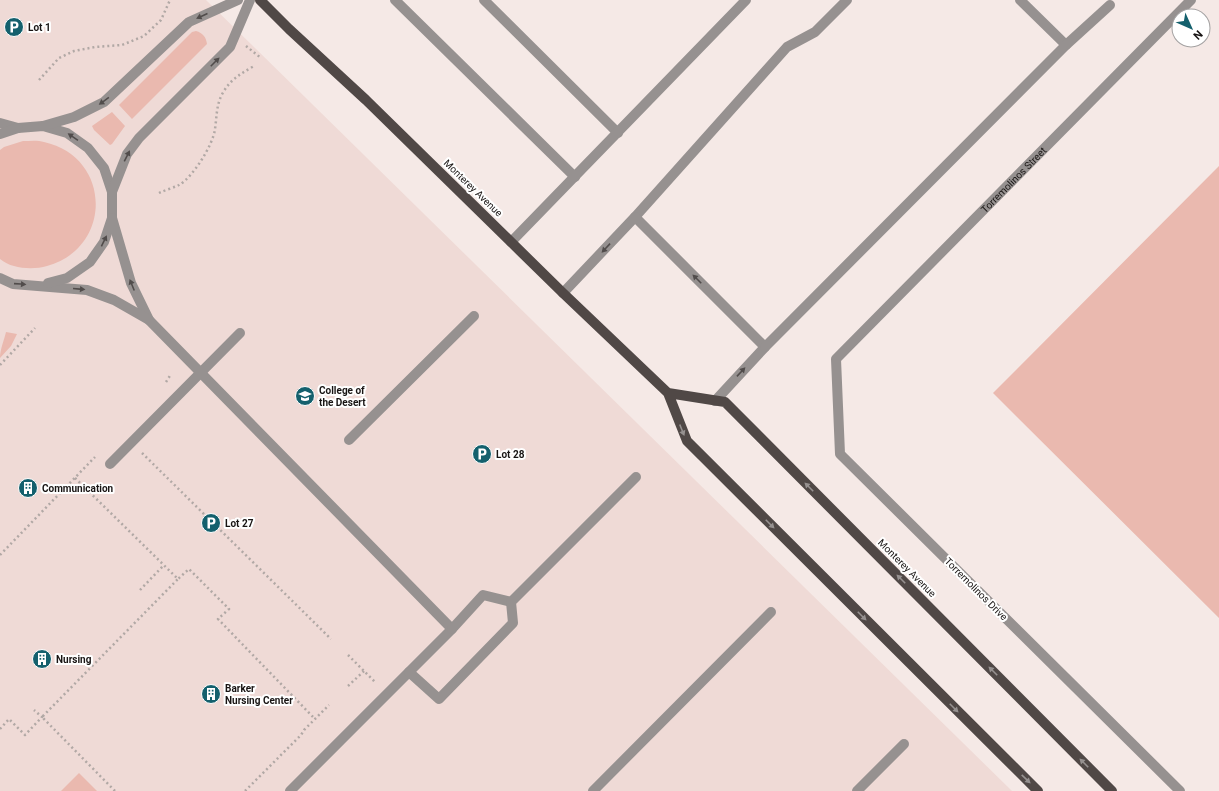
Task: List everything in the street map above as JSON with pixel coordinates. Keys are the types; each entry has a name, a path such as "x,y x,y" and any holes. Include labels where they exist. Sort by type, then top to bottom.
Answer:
{"main road":[{"name":"Monterey Avenue","path":"260,0 366,100 563,293 668,393 687,441 1038,791"},
{"name":"Monterey Avenue","path":"668,393 725,402 1112,791"}],"street":[{"path":"0,134 18,128 43,126 74,117 104,102 188,22 238,0"},
{"path":"112,192 127,154 139,138 230,47 250,0"},
{"path":"395,0 575,178"},
{"path":"484,0 618,133"},
{"path":"512,242 746,0"},
{"path":"563,293 635,217 787,47 815,32 847,0"},
{"path":"1020,0 1066,46"},
{"name":"Torremolinos Street","path":"836,359 1191,0"},
{"path":"715,401 765,347 1066,46 1110,5"},
{"path":"0,123 18,128"},
{"path":"43,126 67,133 88,148 104,168 112,192 112,218 131,284 149,320"},
{"path":"635,217 765,347"},
{"path":"41,286 67,278 90,262 104,242 112,218"},
{"path":"0,278 13,284 87,290 114,300 149,320 452,629"},
{"path":"349,440 474,316"},
{"path":"110,464 240,333"},
{"name":"Torremolinos Drive","path":"836,359 840,454 1180,791"},
{"path":"511,602 636,478"},
{"path":"290,791 410,672 483,595 511,602"},
{"path":"410,672 439,699 513,623 511,602"},
{"path":"593,791 771,612"},
{"path":"857,791 904,744"}],"path":[{"path":"39,80 59,58 74,51 95,47 122,45 144,36 161,20 170,0"},
{"path":"159,193 180,184 194,170 207,150 215,131 216,108 223,92 234,78 254,66"},
{"path":"0,365 35,328"},
{"path":"165,384 171,374"},
{"path":"141,452 332,639"},
{"path":"0,555 96,456"},
{"path":"75,478 116,516 178,580"},
{"path":"140,590 164,565"},
{"path":"0,729 9,720 25,735 189,569 229,609 218,619 315,719"},
{"path":"348,655 379,685"},
{"path":"348,686 364,671"},
{"path":"245,791 329,706"},
{"path":"34,710 115,791"}],"shaded area":[{"name":"College of the Desert","path":"0,0 206,0 1012,791 0,791"},
{"path":"196,31 204,36 207,44 132,119 119,105 192,32"},
{"path":"112,112 125,126 110,145 94,130 92,126"},
{"path":"23,141 42,141 66,151 82,165 92,183 96,203 93,223 84,241 69,256 39,268 18,267 8,264 0,259 0,150 4,147"},
{"path":"1219,166 1219,618 993,393"},
{"path":"6,332 17,334 11,346 0,358 1,348"},
{"path":"79,773 97,791 61,791"}],"place":[{"name":"Lot 1","path":"14,27"},
{"name":"College of the Desert","path":"305,396"},
{"name":"Lot 28","path":"482,454"},
{"name":"Communication","path":"28,488"},
{"name":"Lot 27","path":"211,523"},
{"name":"Nursing","path":"42,659"},
{"name":"Barker Nursing Center","path":"211,694"}]}
